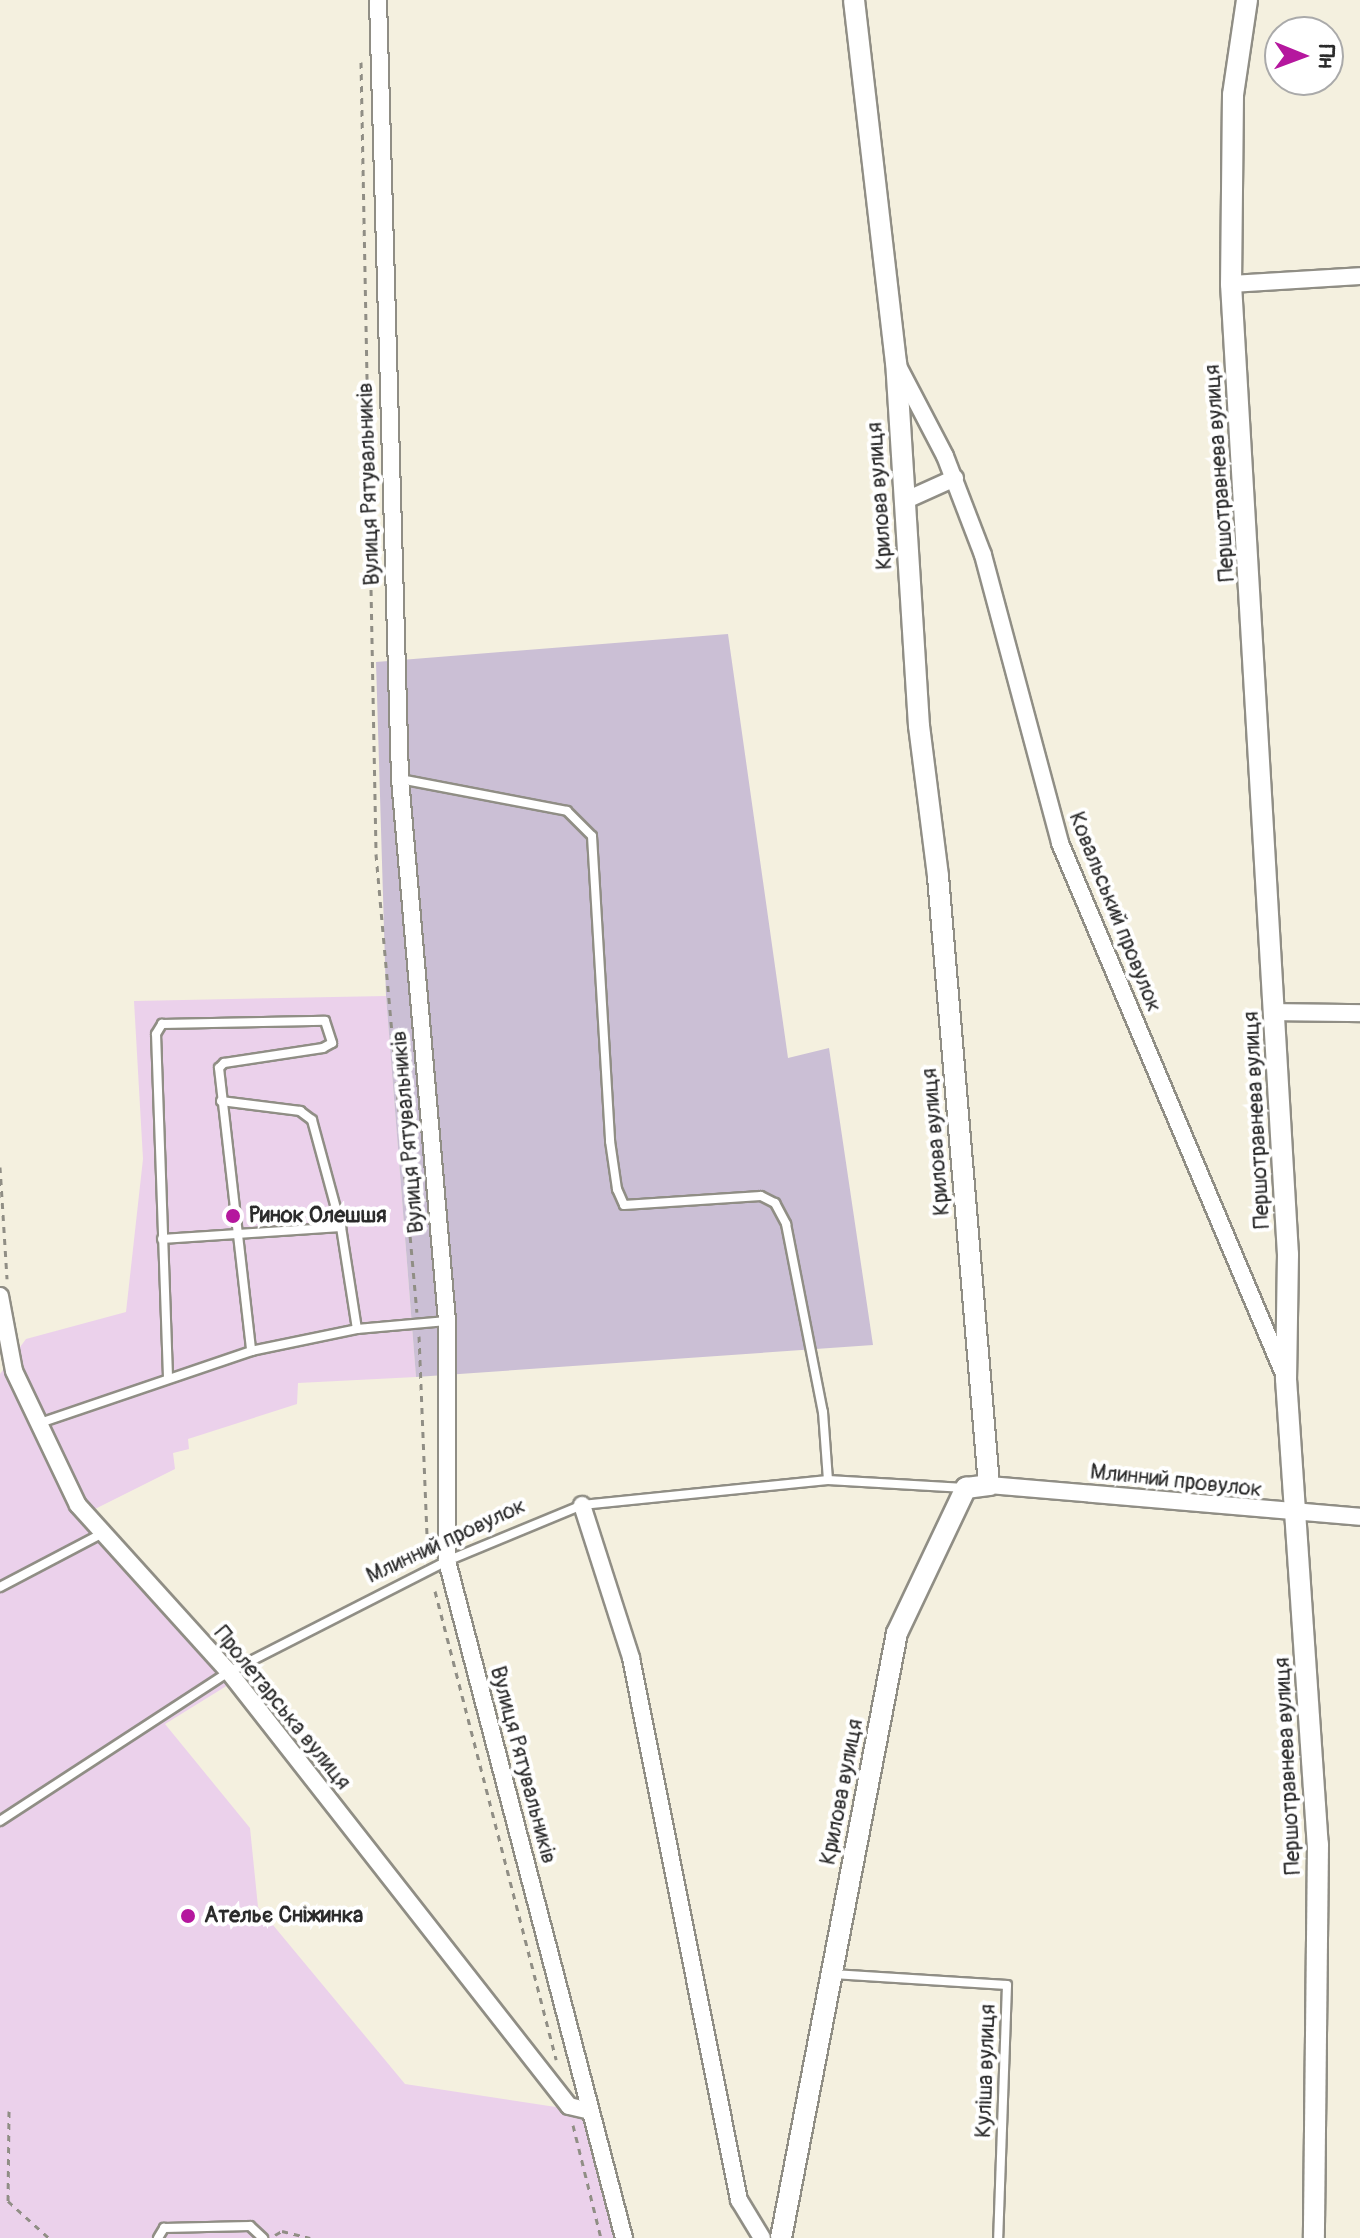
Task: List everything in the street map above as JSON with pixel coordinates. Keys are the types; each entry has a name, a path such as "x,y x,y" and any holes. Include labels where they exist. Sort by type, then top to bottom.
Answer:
{"street":[{"name":"Вулиця Рятувальників","path":"378,0 400,779 447,1321 447,1561 624,2238"},
{"name":"Крилова вулиця","path":"854,0 896,363 919,726 938,876 989,1485"},
{"name":"Першотравнева вулиця","path":"1247,0 1233,95 1231,284 1288,1254 1286,1379 1299,1516 1318,1844 1314,2238"},
{"path":"1231,284 1360,276"},
{"name":"Ковальський провулок","path":"896,363 955,478 983,555 1060,843 1286,1379"},
{"path":"904,501 955,478"},
{"path":"1275,1012 1360,1013"},
{"name":"Пролетарська вулиця","path":"0,1296 14,1371 78,1505 229,1672 569,2106"},
{"path":"966,1488 989,1485"},
{"name":"Млинний провулок","path":"989,1485 1299,1516 1360,1517"},
{"name":"Крилова вулиця","path":"781,2238 897,1633 966,1488"},
{"path":"582,1505 631,1658 739,2200 762,2238"},
{"path":"569,2106 590,2111"}],"lane":[{"path":"400,779 567,811 592,836 610,1141 617,1189 624,1205 761,1196 775,1203 786,1224 823,1412 828,1480"},
{"path":"168,1377 156,1034 162,1024 325,1021 332,1043 323,1048 224,1063 219,1068 251,1351"},
{"path":"221,1101 300,1111 312,1120 341,1227 357,1329"},
{"path":"162,1239 341,1227"},
{"path":"39,1423 251,1351 357,1329 447,1321"},
{"name":"Млинний провулок","path":"0,1821 229,1672 447,1561 582,1505 828,1480 966,1488"},
{"path":"0,1587 103,1533"},
{"name":"Куліша вулиця","path":"832,1974 1007,1985 998,2238"},
{"path":"158,2238 164,2228 250,2226 263,2238"}],"path":[{"path":"569,2106 601,2238"},
{"path":"9,2111 8,2201 49,2238"},
{"path":"270,2238 282,2231 310,2238"}],"shaded area":[{"path":"728,634 788,1058 829,1048 873,1345 416,1377 386,996 376,662"},
{"path":"386,996 416,1377 298,1383 297,1404 188,1439 189,1449 173,1453 175,1469 87,1513 241,1677 165,1724 250,1828 258,1907 405,2084 602,2114 634,2238 0,2238 0,1374 26,1339 126,1312 143,1159 134,1001"}],"place":[{"name":"Ринок Олешшя","path":"233,1216"},
{"name":"Ательє Сніжинка","path":"188,1916"}]}
